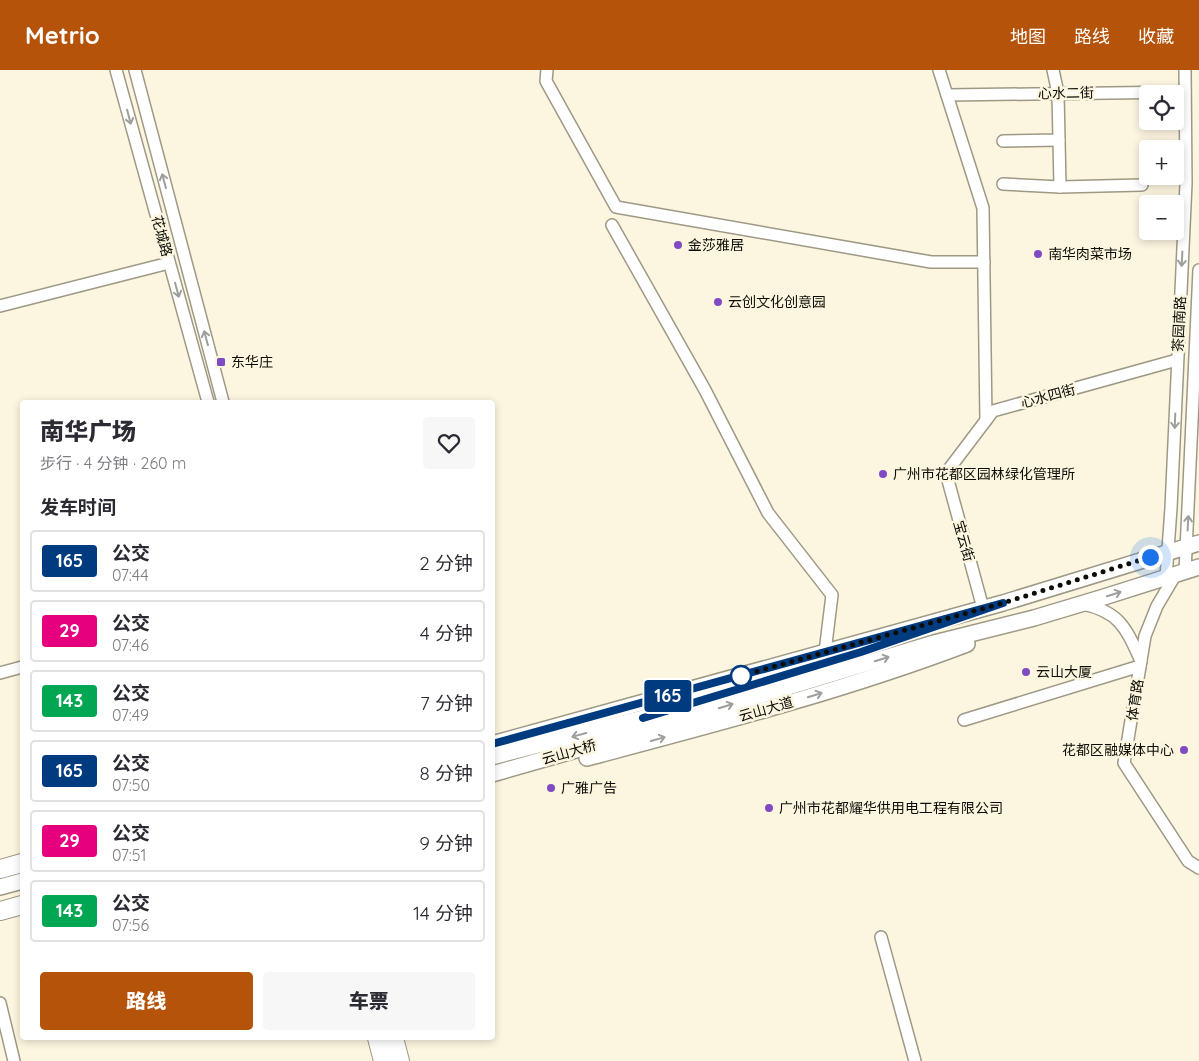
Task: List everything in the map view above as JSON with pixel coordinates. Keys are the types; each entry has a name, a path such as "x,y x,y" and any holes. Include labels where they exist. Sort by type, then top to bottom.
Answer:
{"highway":[{"path":"0,869 20,864"},
{"path":"0,911 20,906"},
{"path":"377,1040 383,1061"},
{"path":"395,1040 400,1061"}],"main road":[{"name":"云山大道","path":"644,724 1003,603 1193,545"},
{"name":"云山大道","path":"644,724 934,643 1034,618 1182,573"},
{"name":"云山大道","path":"495,743 1003,603"},
{"name":"云山大道","path":"495,780 680,733 815,695 930,658 1034,618"},
{"name":"云山大桥","path":"495,756 644,724"},
{"name":"云山大桥","path":"495,773 644,724"},
{"path":"0,878 20,873"},
{"path":"0,887 20,882"},
{"path":"0,894 20,889"},
{"path":"0,903 20,898"}],"street":[{"name":"花城路","path":"116,70 207,400"},
{"name":"花城路","path":"135,70 222,400"},
{"path":"547,70 546,81 616,207 931,262 984,262"},
{"path":"940,70 983,208 986,420"},
{"path":"1053,70 1058,93 1060,187"},
{"name":"茶园南路","path":"1182,573 1168,552 1186,183 1185,70"},
{"name":"心水二街","path":"947,95 1185,92"},
{"path":"1003,141 1059,140"},
{"path":"1003,184 1060,187 1142,185"},
{"path":"612,226 705,390 768,513 832,595 825,652"},
{"path":"0,306 169,263"},
{"name":"茶园南路","path":"1182,573 1193,545 1190,486 1199,270"},
{"name":"心水四街","path":"946,473 993,411 1177,360"},
{"name":"宝云街","path":"946,473 983,608"},
{"path":"1190,486 1199,500"},
{"name":"体育路","path":"1182,573 1157,606 1145,636 1124,763 1188,861 1199,868"},
{"path":"964,720 1141,664 1132,641 1115,616 1100,608 1081,604"},
{"path":"0,673 20,668"},
{"path":"881,938 914,1061"},
{"path":"0,1003 14,1061"}],"bus line":[{"name":"165","path":"495,743 1003,603 861,652 643,718"}],"place":[{"name":"金莎雅居","path":"678,245"},
{"name":"南华肉菜市场","path":"1038,254"},
{"name":"云创文化创意园","path":"718,302"},
{"name":"东华庄","path":"221,362"},
{"name":"广州市花都区园林绿化管理所","path":"883,474"},
{"name":"云山大厦","path":"1026,672"},
{"name":"花都区融媒体中心","path":"1184,750"},
{"name":"广雅广告","path":"551,788"},
{"name":"广州市花都耀华供用电工程有限公司","path":"769,808"}],"route":[{"path":"741,676 736,677 1003,603 1150,557"}]}
